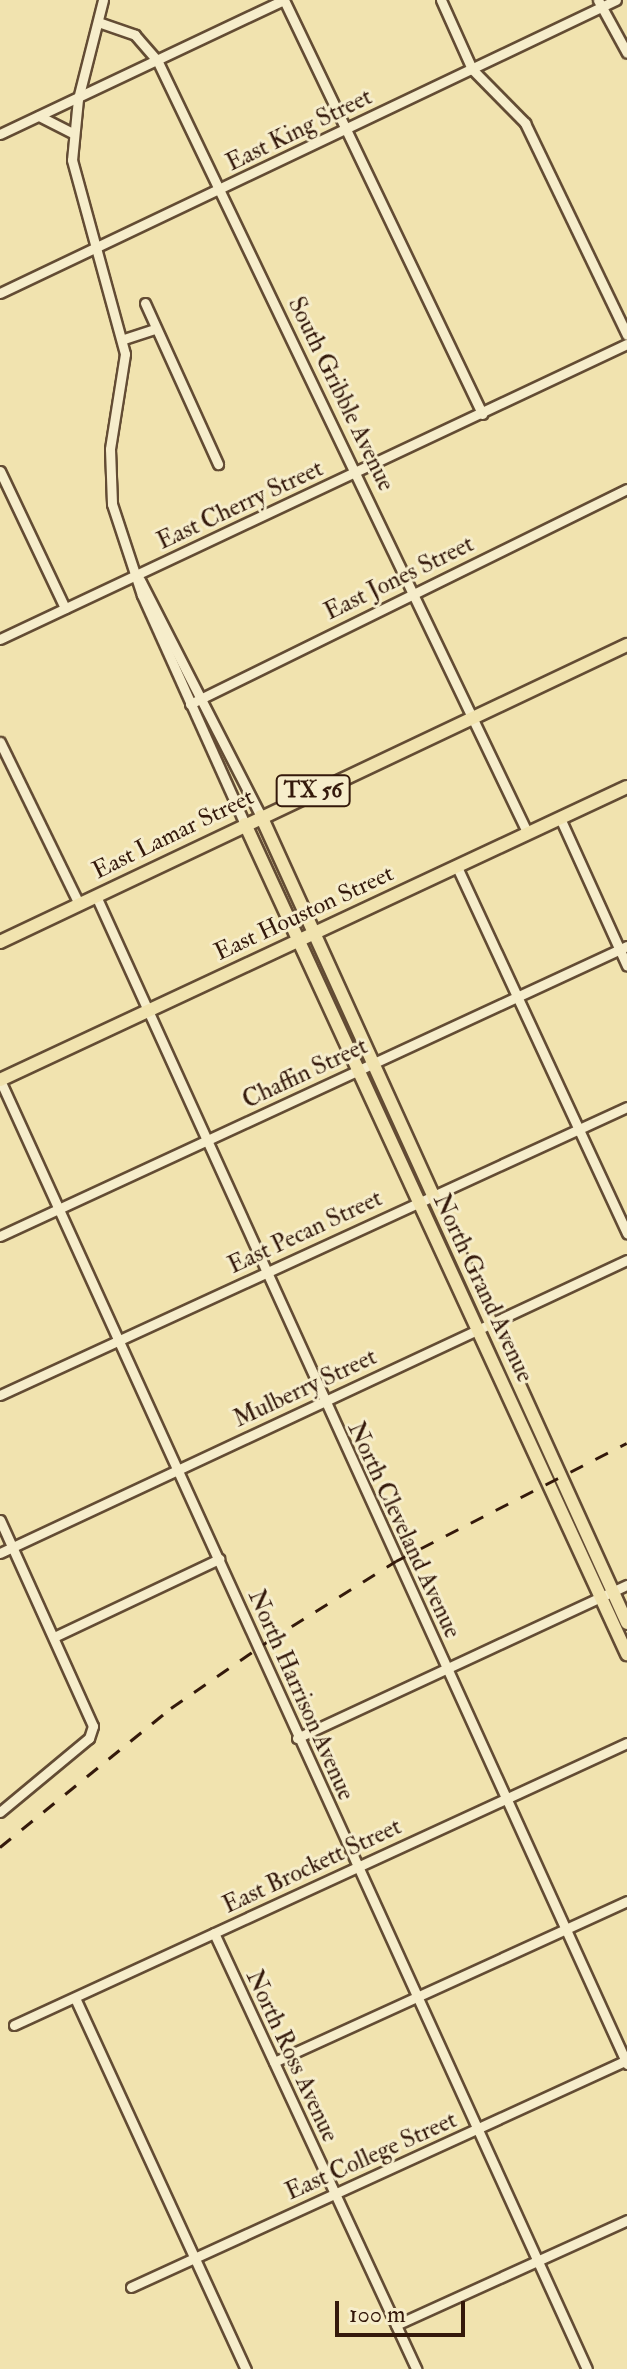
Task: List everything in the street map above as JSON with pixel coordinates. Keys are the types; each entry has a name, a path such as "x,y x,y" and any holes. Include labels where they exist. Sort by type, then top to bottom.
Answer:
{"main road":[{"name":"East Lamar Street","path":"0,942 474,713 627,645"},
{"name":"East Houston Street","path":"0,1080 627,787"},
{"name":"North Grand Avenue","path":"261,816 431,1195 484,1328"},
{"name":"North Grand Avenue","path":"245,824 419,1201 484,1328 606,1594 627,1654"},
{"name":"North Grand Avenue","path":"606,1594 627,1623"}],"street":[{"path":"103,0 101,23 78,99 72,133 75,184 124,339 109,475 120,535 190,704 245,824"},
{"path":"0,134 284,0 482,414"},
{"path":"441,0 472,69 525,123 627,335"},
{"name":"East King Street","path":"0,293 95,251 472,69 599,3 616,0"},
{"path":"599,3 627,53"},
{"name":"South Gribble Avenue","path":"101,23 135,35 157,60 474,713 527,832"},
{"path":"39,116 72,133"},
{"path":"145,303 218,464"},
{"path":"124,339 155,329"},
{"name":"East Cherry Street","path":"0,639 139,578 627,344"},
{"path":"0,471 65,608"},
{"name":"East Jones Street","path":"190,704 627,489"},
{"path":"139,578 261,816"},
{"path":"0,742 79,904"},
{"path":"233,797 248,790"},
{"path":"560,818 623,948 627,966"},
{"path":"457,867 627,1234"},
{"name":"North Cleveland Avenue","path":"96,896 263,1272 627,2062"},
{"name":"Chaffin Street","path":"0,1236 623,948"},
{"name":"North Harrison Avenue","path":"0,1080 415,1998 587,2369"},
{"name":"East Pecan Street","path":"0,1395 627,1107"},
{"name":"Mulberry Street","path":"0,1553 627,1260"},
{"path":"0,1520 93,1731 0,1812"},
{"path":"54,1637 219,1559"},
{"path":"297,1738 627,1585"},
{"name":"East Brockett Street","path":"14,2025 627,1743"},
{"path":"274,2062 627,1901"},
{"name":"North Ross Avenue","path":"214,1933 416,2369"},
{"path":"75,1998 246,2369"},
{"name":"East College Street","path":"131,2287 627,2062"},
{"path":"396,2325 627,2220"}],"railway":[{"path":"0,1847 171,1708 268,1641 396,1561 627,1443"}]}
